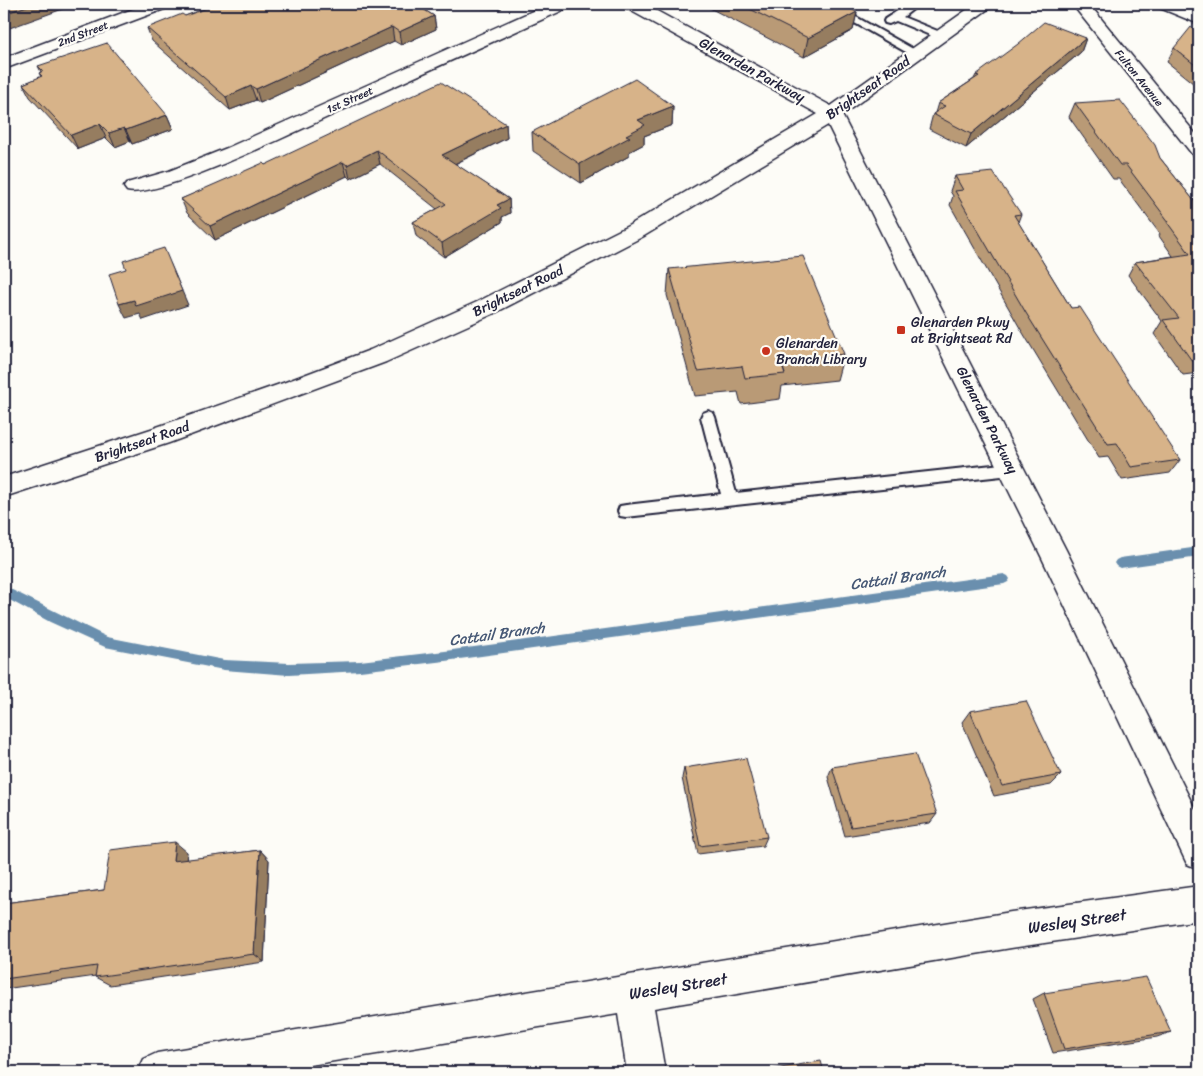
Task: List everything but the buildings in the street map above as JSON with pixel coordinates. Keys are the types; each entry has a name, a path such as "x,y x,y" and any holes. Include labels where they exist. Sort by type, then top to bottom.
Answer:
{"street":[{"name":"2nd Street","path":"4,64 162,4"},
{"name":"1st Street","path":"134,187 176,175 218,159 562,4"},
{"name":"Glenarden Parkway","path":"632,4 832,114 1012,468 1199,852"},
{"name":"Brightseat Road","path":"4,487 160,436 292,389 378,356 476,312 636,231 832,114 986,4"},
{"name":"Fulton Avenue","path":"1080,4 1199,150"},
{"path":"1166,4 1199,19"},
{"name":"Wesley Street","path":"157,1072 1011,930 1199,903"},
{"path":"633,993 646,1072"}],"lane":[{"path":"826,4 916,54"},
{"path":"874,31 912,6 909,4"},
{"path":"895,17 941,36"},
{"path":"708,417 730,499"},
{"path":"626,511 1012,468"}],"waterway":[{"name":"Cattail Branch","path":"1120,563 1199,552"},
{"name":"Cattail Branch","path":"4,591 54,618 105,642 224,665 289,669 360,666 445,656 1004,579"}],"place":[{"name":"Glenarden Pkwy at Brightseat Rd","path":"901,330"},
{"name":"Glenarden Branch Library","path":"766,351"}]}
